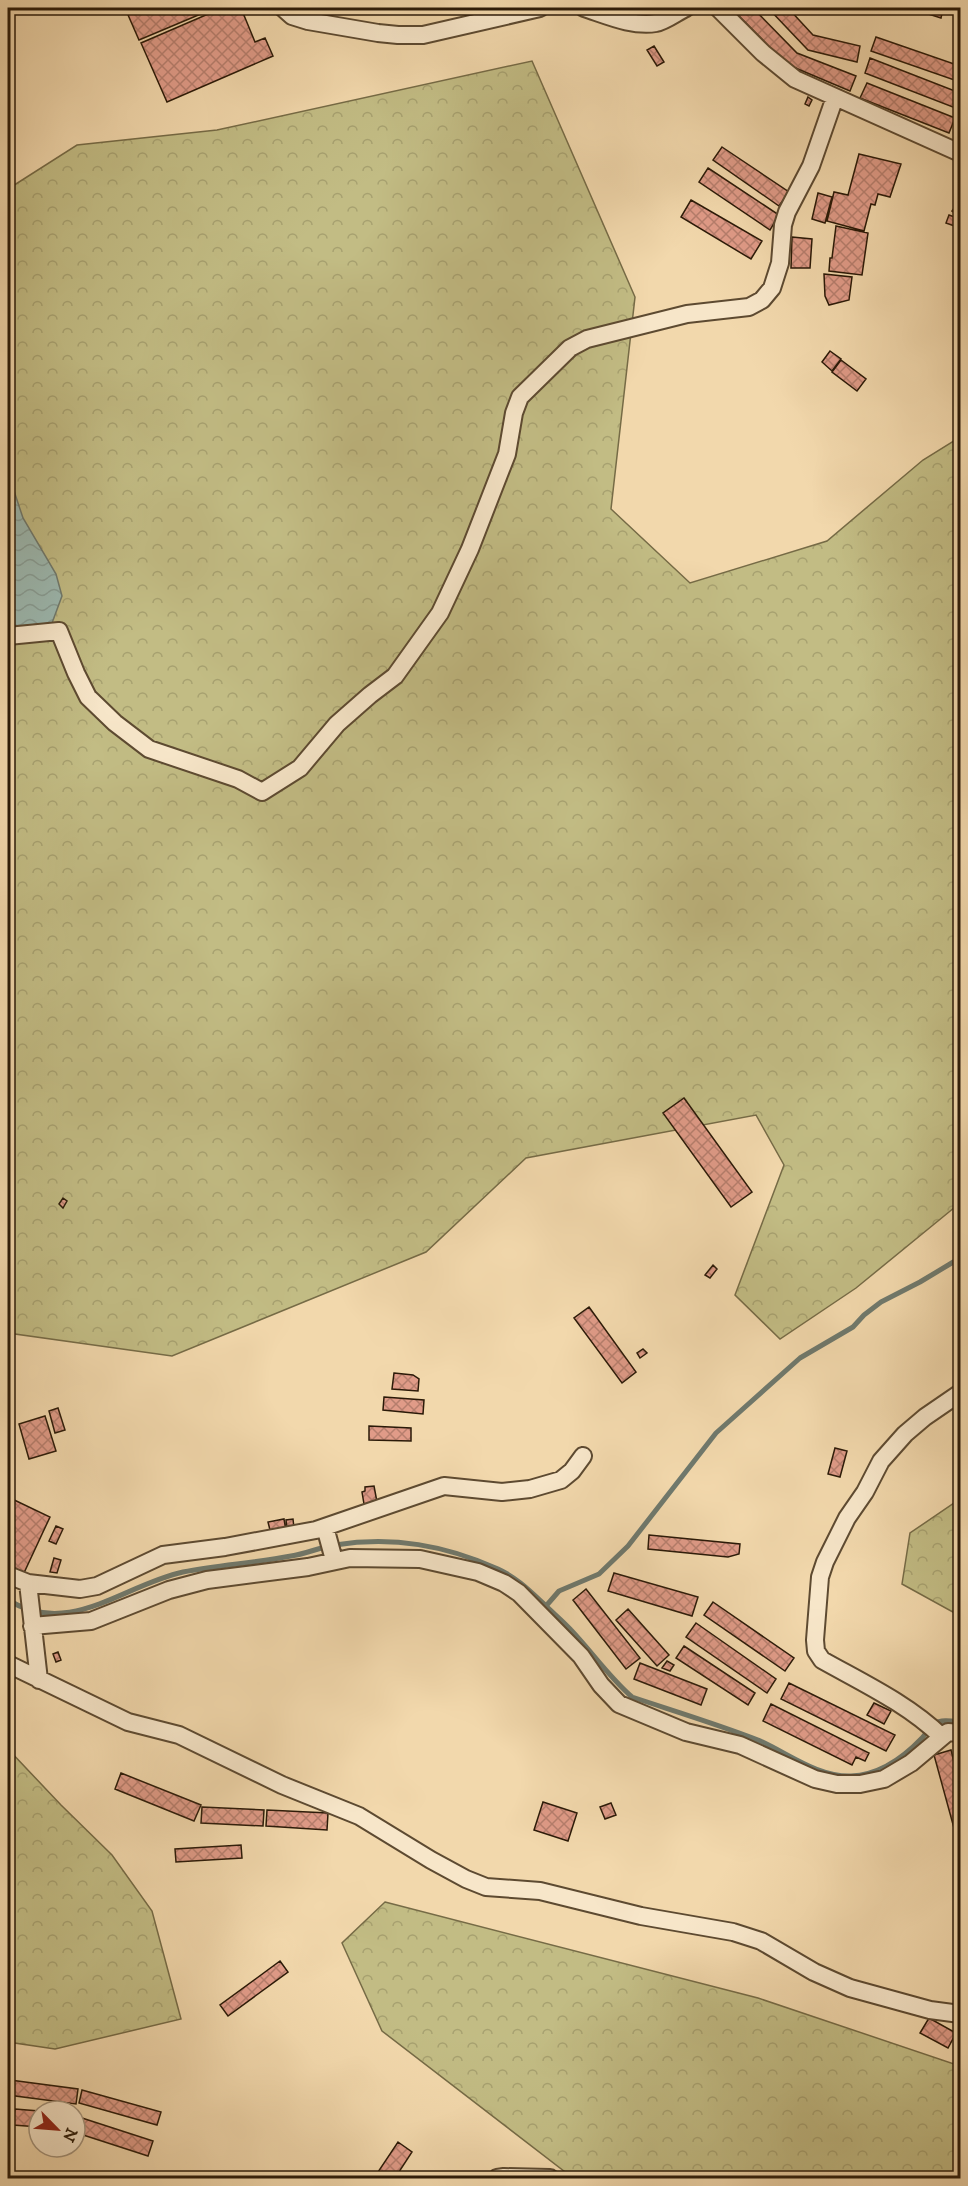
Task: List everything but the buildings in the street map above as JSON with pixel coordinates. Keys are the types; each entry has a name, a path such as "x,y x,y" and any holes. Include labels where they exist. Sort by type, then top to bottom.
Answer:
{"street":[{"path":"283,8 292,16 308,21 398,35 423,35 540,8"},
{"path":"584,8 622,20 641,23 657,22 686,8"},
{"path":"718,8 763,53 795,79 960,153"},
{"path":"8,636 59,631 88,696 115,723 148,749 237,779 262,792 300,768 337,724 395,676 440,613 470,549 507,454 514,413 520,397 570,348 587,339 687,314 749,307 762,300 772,288 780,263 783,225 787,212 810,166 836,97"},
{"path":"960,1393 905,1434 881,1461 865,1492 847,1518 820,1577 815,1640 816,1651 822,1660 894,1700 934,1730 960,1733"},
{"path":"31,1622 91,1621 169,1590 207,1580 308,1566 330,1545 444,1486 502,1492 530,1489 561,1480 572,1471 583,1456"},
{"path":"8,1575 28,1590 80,1589 113,1580 148,1561 163,1556 225,1547 330,1545 350,1558 420,1559 478,1572 504,1582 519,1593 581,1656 601,1685 619,1704 686,1732 740,1745 815,1779 837,1784 860,1784 884,1779 911,1763 934,1730"},
{"path":"28,1590 39,1680"},
{"path":"8,1664 128,1722 179,1735 282,1785 359,1816 431,1860 486,1887 540,1891 641,1916 733,1932 761,1941 814,1972 850,1988 930,2010 960,2014"},
{"path":"497,2178 550,2178"}],"green space":[{"path":"532,61 635,297 611,509 690,583 827,541 923,460 960,437 960,1203 856,1288 780,1339 735,1295 784,1165 756,1115 526,1158 426,1252 172,1356 8,1333 8,189 77,145 217,130"},
{"path":"960,1499 960,1616 902,1584 910,1533"},
{"path":"8,1749 112,1855 152,1911 181,2019 55,2049 8,2042"},
{"path":"385,1902 758,1998 960,2066 960,2178 573,2178 382,2031 342,1943"}],"water":[{"path":"8,477 23,518 56,574 62,596 52,623 8,627"}],"waterway":[{"path":"546,1606 559,1591 599,1574 628,1546 716,1433 800,1358 853,1327 881,1302 920,1282 955,1261 960,1255"},
{"path":"8,1600 31,1610 53,1613 75,1611 96,1605 161,1578 183,1572 302,1554 329,1546 356,1542 398,1542 438,1548 505,1572 517,1580 568,1627 632,1697 758,1740 826,1773 851,1776 881,1769 907,1752 937,1722 960,1722"}]}
